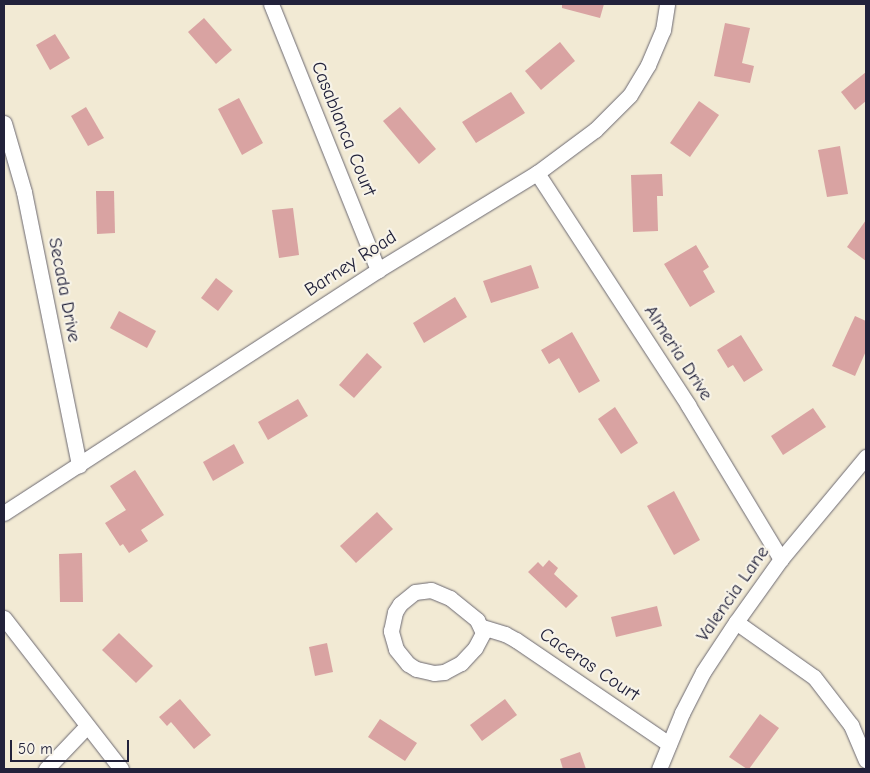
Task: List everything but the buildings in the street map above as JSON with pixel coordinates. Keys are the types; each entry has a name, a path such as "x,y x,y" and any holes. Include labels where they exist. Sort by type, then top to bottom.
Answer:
{"street":[{"name":"Casablanca Court","path":"271,4 378,270"},
{"name":"Barney Road","path":"4,513 378,270 537,173 594,130 630,96 648,65 663,30 667,4"},
{"name":"Secada Drive","path":"4,124 24,192 79,466"},
{"name":"Almeria Drive","path":"537,173 688,405 781,559"},
{"name":"Valencia Lane","path":"659,769 703,672 736,622 781,559 866,457"},
{"name":"Caceras Court","path":"482,627 480,639 461,663 444,672 434,673 416,669 408,664 396,649 391,631 395,612 400,604 415,592 431,590 450,598 477,620 482,627 516,640 669,744"},
{"path":"4,618 122,769"},
{"path":"736,622 814,676 851,725 866,760"},
{"path":"46,769 87,726"}]}
